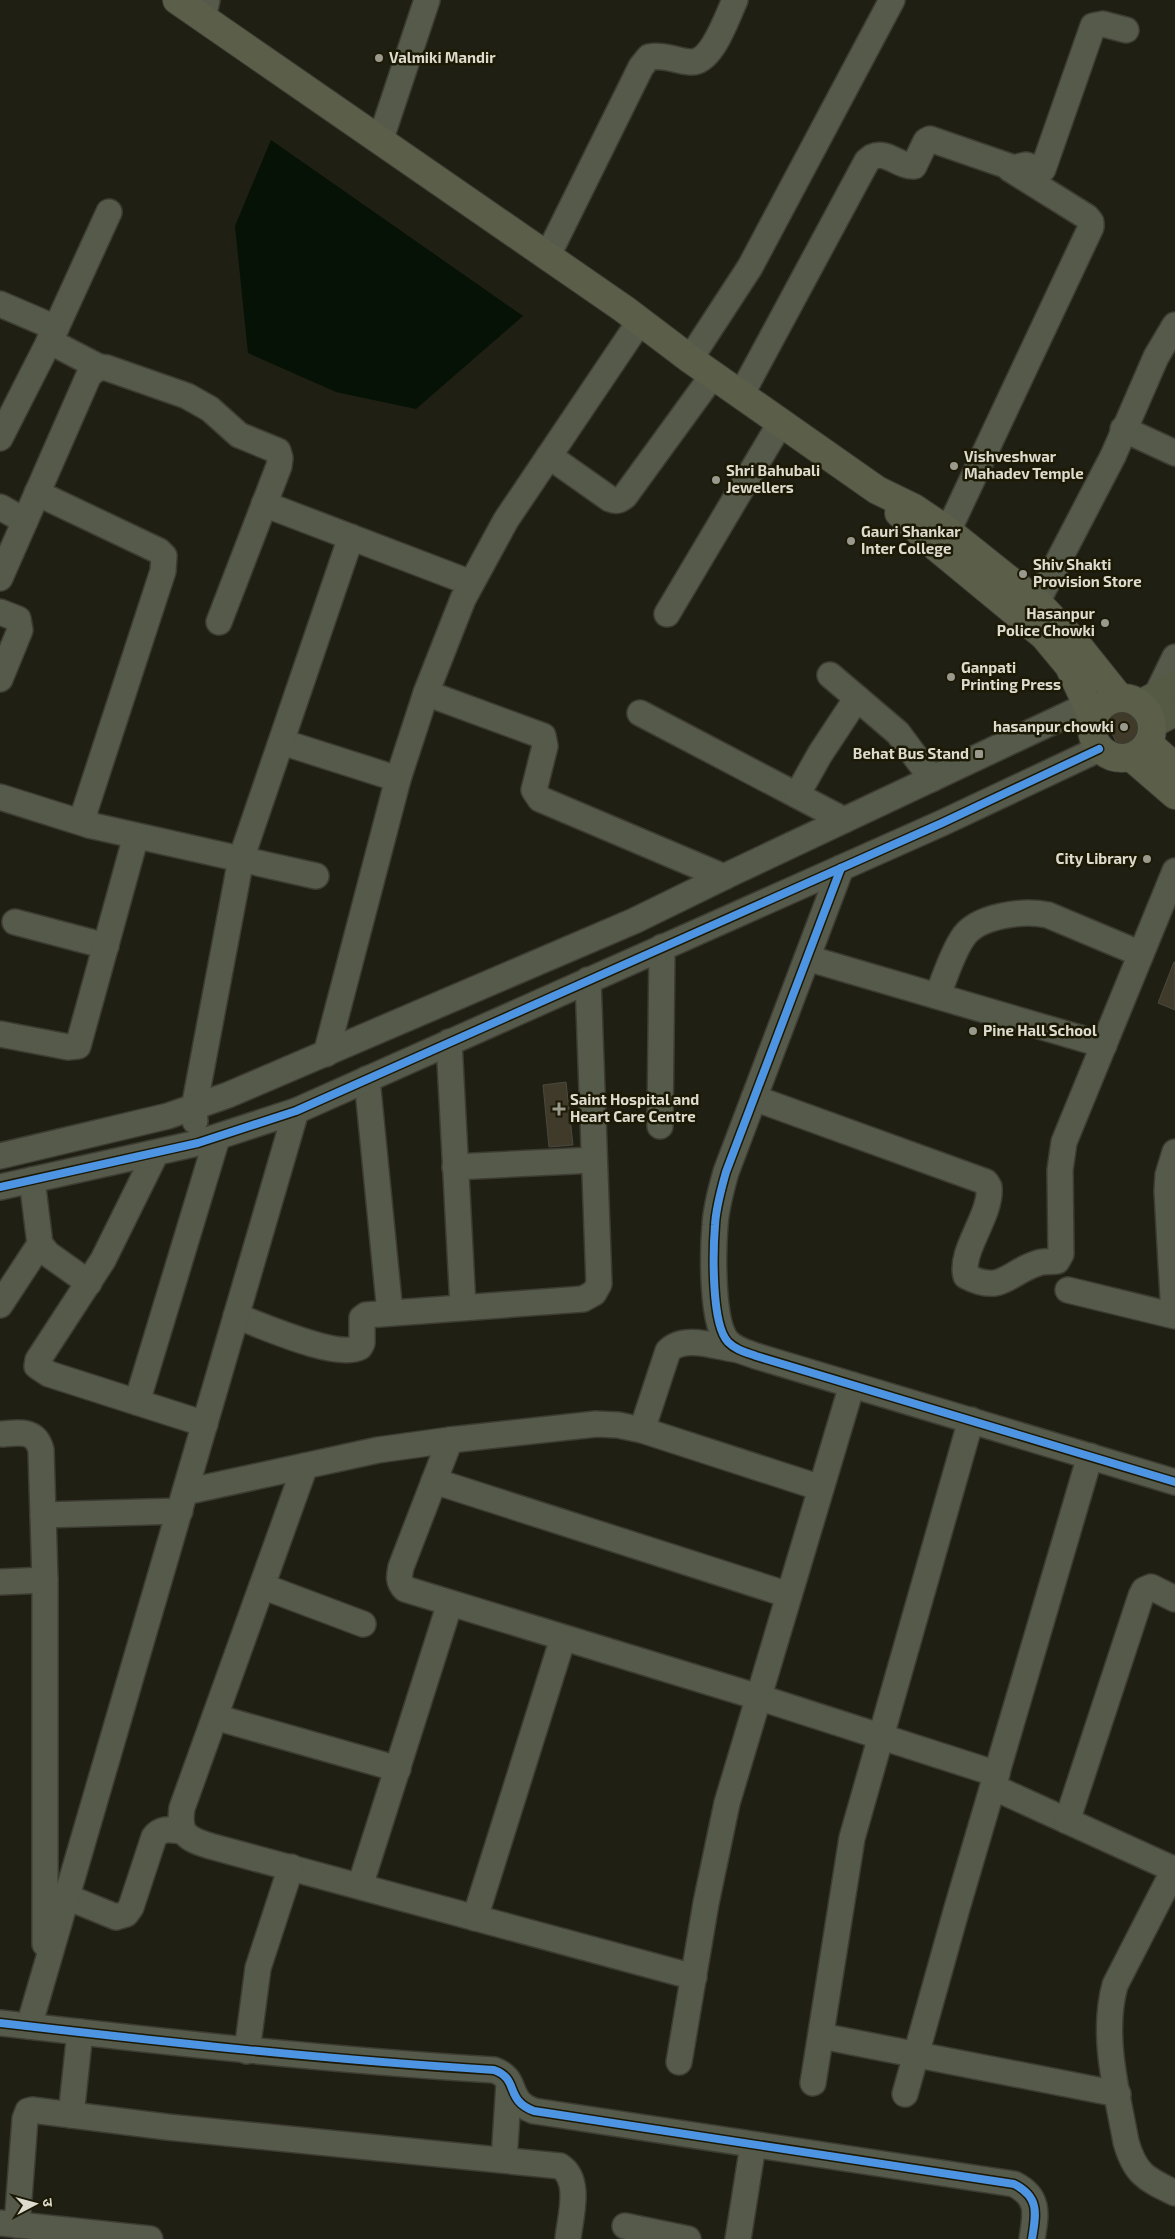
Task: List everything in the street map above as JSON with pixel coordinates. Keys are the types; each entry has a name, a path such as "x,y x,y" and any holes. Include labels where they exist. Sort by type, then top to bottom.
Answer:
{"highway":[{"path":"177,0 205,9 380,141 640,321 741,395 878,490 914,508 948,530 1037,602 1150,715 1175,767"},
{"path":"878,490 908,523 929,542 1044,636 1069,666 1091,711 1094,739 1100,749 1109,756 1120,759 1150,715"},
{"path":"1091,711 1108,701 1150,715"},
{"path":"1150,715 1175,795"}],"street":[{"path":"380,141 427,0"},
{"path":"547,257 645,62 649,57 658,55 692,63 705,58 712,49 735,0"},
{"path":"690,359 750,267 892,0"},
{"path":"741,395 867,161 872,157 884,155 906,165 914,166 926,140 930,139 1014,168 1026,165 1040,170 1043,169 1093,26 1103,24 1126,30"},
{"path":"948,530 1091,227 1091,222 1087,218 1004,165"},
{"path":"0,438 52,335 109,212"},
{"path":"0,304 52,335 99,367 107,368 187,396 210,409 239,435 278,451 280,458 279,466 219,622"},
{"path":"326,1054 398,778 426,693 471,583 506,520 640,321"},
{"path":"1037,602 1098,484 1144,380 1175,325"},
{"path":"0,578 89,375 99,367"},
{"path":"549,456 610,499 621,500 713,375"},
{"path":"667,614 780,422"},
{"path":"1123,429 1175,453"},
{"path":"37,494 159,551 164,556 163,571 85,810 85,822 89,825"},
{"path":"264,504 471,583"},
{"path":"0,507 25,521"},
{"path":"137,1402 200,1128 241,859 351,537"},
{"path":"0,612 18,619 20,630 0,679"},
{"path":"1150,715 1175,657"},
{"path":"830,675 898,733 932,779"},
{"path":"426,693 542,736 545,746 534,790 540,799 724,877"},
{"path":"797,795 820,754 858,698"},
{"path":"0,1187 156,1152 326,1054 406,1040 449,1042 586,965 670,905 724,877 932,779 1091,711"},
{"path":"640,713 844,820"},
{"path":"282,742 398,778"},
{"path":"0,1156 112,1130 200,1128 296,1111 367,1079 406,1040 586,965 662,947 841,868 1100,749"},
{"path":"0,797 89,825 316,876"},
{"path":"0,1034 68,1047 78,1046 136,836"},
{"path":"739,1350 727,1341 716,1312 715,1224 726,1172 841,868"},
{"path":"754,1098 986,1182 989,1187 989,1201 965,1262 966,1276 983,1283 998,1283 1038,1263 1053,1262 1060,1259 1060,1170 1064,1142 1175,871"},
{"path":"937,996 957,948 968,931 977,925 1013,913 1048,915 1141,954"},
{"path":"15,922 106,946"},
{"path":"660,1126 662,947"},
{"path":"807,958 1104,1044"},
{"path":"236,1316 322,1347 341,1351 356,1350 362,1343 362,1318 366,1315 583,1299 594,1293 599,1284 586,965"},
{"path":"449,1042 463,1308"},
{"path":"367,1079 390,1313"},
{"path":"29,2026 296,1111"},
{"path":"156,1152 119,1229 89,1283 38,1360 37,1366 49,1374 205,1424"},
{"path":"1068,1290 1174,1316 1167,1191 1168,1175 1175,1152"},
{"path":"455,1167 594,1160"},
{"path":"32,1180 40,1244 48,1254 89,1283"},
{"path":"0,1305 40,1244"},
{"path":"642,1430 668,1351 675,1344 687,1342 739,1350 1175,1482"},
{"path":"679,2062 727,1803 852,1385"},
{"path":"813,2083 852,1838 971,1420"},
{"path":"43,1515 182,1501 305,1466 378,1450 596,1424 618,1425 642,1430 821,1488"},
{"path":"3,1434 25,1433 30,1435 39,1442 41,1450 45,1580 45,1971"},
{"path":"450,1440 399,1576 400,1584 405,1588 563,1638 758,1696 879,1738 995,1781 1067,1821 1175,1869 1115,1985 1109,2005 1109,2030 1118,2094 1131,2160 1138,2172 1152,2182 1175,2193"},
{"path":"906,2094 957,1908 1090,1456"},
{"path":"182,1831 180,1819 182,1808 305,1466"},
{"path":"434,1481 789,1595"},
{"path":"0,1582 45,1580"},
{"path":"262,1586 364,1624"},
{"path":"1067,1821 1141,1596 1144,1590 1151,1587 1175,1599"},
{"path":"360,1886 450,1603"},
{"path":"475,1918 563,1638"},
{"path":"215,1718 398,1769"},
{"path":"67,1897 116,1917 126,1914 131,1907 154,1837 159,1831 168,1829 182,1831 192,1840 694,1977"},
{"path":"247,2051 258,1968 291,1867"},
{"path":"0,2023 247,2051 494,2070 502,2073 509,2081 515,2098 523,2106 534,2111 1014,2184 1027,2191 1034,2202 1036,2218 1032,2239"},
{"path":"71,2115 80,2032"},
{"path":"821,2036 1118,2094"},
{"path":"504,2160 509,2081"},
{"path":"150,2239 9,2224 28,2111 167,2127 560,2166 567,2170 573,2188 568,2239"},
{"path":"738,2239 753,2145"},
{"path":"625,2226 688,2239"}],"shaded area":[{"path":"271,140 523,316 416,409 336,392 248,353 235,226"}],"building":[{"name":"hasanpur chowki","path":"1126,711 1137,722 1138,731 1133,740 1119,748 1107,723 1108,718 1118,712"},
{"path":"1175,962 1175,1010 1158,1003"},
{"path":"566,1082 573,1145 549,1147 543,1085"}],"cycle path":[{"path":"0,1187 198,1143 296,1111 942,823 1099,749"},
{"path":"841,868 726,1172 718,1205 714,1236 714,1286 722,1333 734,1347 756,1356 1175,1482"},
{"path":"0,2023 247,2050 494,2070 507,2079 519,2101 534,2111 1014,2184 1028,2195 1034,2207 1035,2222 1032,2239"}],"place":[{"name":"Valmiki Mandir","path":"379,58"},
{"name":"Vishveshwar Mahadev Temple","path":"954,466"},
{"name":"Shri Bahubali Jewellers","path":"716,480"},
{"name":"Gauri Shankar Inter College","path":"851,541"},
{"name":"Shiv Shakti Provision Store","path":"1023,574"},
{"name":"Hasanpur Police Chowki","path":"1105,623"},
{"name":"Ganpati Printing Press","path":"951,677"},
{"name":"hasanpur chowki","path":"1124,727"},
{"name":"Behat Bus Stand","path":"979,754"},
{"name":"City Library","path":"1147,859"},
{"name":"Pine Hall School","path":"973,1031"},
{"name":"Saint Hospital and Heart Care Centre","path":"559,1109"}]}
